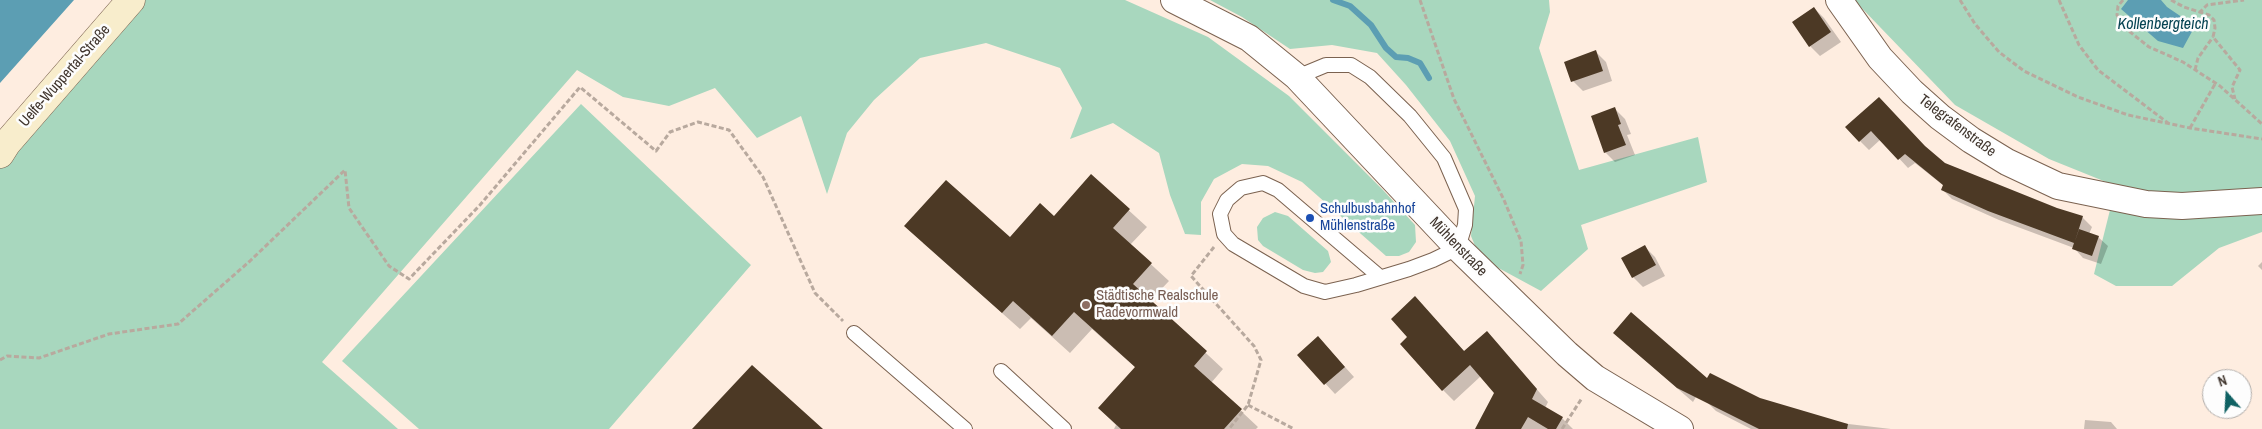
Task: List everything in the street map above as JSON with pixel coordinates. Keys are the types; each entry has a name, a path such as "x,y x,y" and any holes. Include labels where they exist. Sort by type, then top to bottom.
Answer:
{"main road":[{"name":"Uelfe-Wuppertal-Straße","path":"0,154 7,143 132,0"}],"street":[{"name":"Mühlenstraße","path":"1174,0 1249,38 1297,77 1458,248 1595,378 1680,429"},
{"name":"Telegrafenstraße","path":"1839,0 1880,58 1912,92 1940,117 1971,140 2007,162 2049,182 2067,188 2146,204 2182,206 2262,200"}],"lane":[{"path":"1297,77 1326,66 1351,65 1370,78 1410,116 1444,158 1466,209 1465,225 1458,248 1433,260 1380,277 1325,292 1304,286 1233,244 1224,234 1220,214 1227,200 1241,188 1262,183 1278,190 1380,277"},
{"path":"854,333 965,429"},
{"path":"1001,371 1064,429"}],"path":[{"path":"1420,0 1454,99 1504,200 1521,241 1523,265 1512,301"},
{"path":"1960,0 1975,24 1999,52 2024,71 2078,97 2128,115 2190,128 2262,139"},
{"path":"2059,0 2079,45 2098,70 2169,124"},
{"path":"2122,0 2118,6 2117,15 2125,28 2149,47 2161,54 2183,62 2215,84 2262,124"},
{"path":"2171,0 2199,13 2209,15 2214,20 2213,36 2198,58 2195,70"},
{"path":"2199,13 2207,5 2244,0"},
{"path":"2213,36 2240,70 2232,87 2235,100"},
{"path":"2190,128 2215,84"},
{"path":"0,360 7,356 40,358 108,334 178,324 250,261 345,170 349,208 388,266 409,279 480,205 580,86 656,151 670,132 698,122 729,130 763,177 816,293 854,333"},
{"path":"1224,234 1191,276 1254,346 1261,360 1248,405 1229,429"},
{"path":"1562,429 1595,378"},
{"path":"1248,405 1294,429"}],"green space":[{"path":"131,0 1125,0 1208,37 1289,96 1383,190 1415,225 1416,242 1409,252 1399,256 1386,256 1302,182 1268,166 1242,164 1214,179 1201,202 1201,235 1185,234 1170,195 1159,153 1113,123 1070,139 1082,108 1060,68 986,43 920,58 874,100 847,133 827,194 801,116 757,138 715,88 669,106 623,97 577,70 322,362 398,429 0,429 0,154"},
{"path":"1210,0 1549,0 1550,12 1539,48 1579,170 1698,137 1707,182 1581,225 1588,249 1541,291 1480,258 1471,236 1475,196 1450,141 1406,85 1377,53 1332,45 1290,49 1242,17"},
{"path":"1854,0 2262,0 2262,232 2219,248 2172,286 2116,286 2094,274 2116,186 2049,159 1955,105"},
{"path":"581,104 751,265 609,429 419,429 342,361"},
{"path":"1275,212 1288,216 1328,251 1331,262 1323,272 1315,273 1303,270 1263,246 1258,240 1257,227 1263,218"}],"water":[{"path":"0,0 74,0 0,83"},
{"name":"Kollenbergteich","path":"2128,0 2161,0 2167,7 2195,26 2183,48 2158,41 2121,9"}],"building":[{"path":"1814,7 1831,32 1809,47 1792,22"},
{"path":"1596,50 1603,71 1571,82 1564,62"},
{"path":"1879,97 1925,146 1945,163 2057,208 2083,216 2075,241 2079,229 2099,236 2092,256 2072,249 2074,243 1988,211 1941,190 1943,185 1905,154 1898,160 1871,131 1859,142 1845,127"},
{"path":"1615,107 1621,124 1618,125 1626,145 1604,153 1591,116"},
{"name":"Städtische Realschule Radevormwald","path":"1091,174 1130,209 1113,228 1152,263 1133,284 1207,351 1194,366 1242,409 1224,429 1121,429 1098,408 1135,367 1074,312 1052,336 1013,301 1002,313 904,226 946,180 1010,237 1040,203 1054,216"},
{"path":"1645,245 1656,265 1632,278 1621,258"},
{"path":"1415,296 1464,351 1487,331 1537,389 1532,399 1563,417 1556,429 1548,429 1528,417 1521,429 1475,429 1494,393 1470,365 1442,391 1400,344 1407,337 1391,319"},
{"path":"1631,312 1707,378 1710,373 1760,398 1848,424 1847,429 1759,429 1677,388 1613,333"},
{"path":"1318,336 1345,367 1324,385 1297,355"},
{"path":"752,365 823,429 692,429"}],"waterway":[{"path":"1333,0 1350,6 1371,25 1386,48 1396,57 1408,58 1420,63 1429,78"}],"place":[{"name":"Schulbusbahnhof Mühlenstraße","path":"1310,218"},
{"name":"Städtische Realschule Radevormwald","path":"1086,305"}]}
